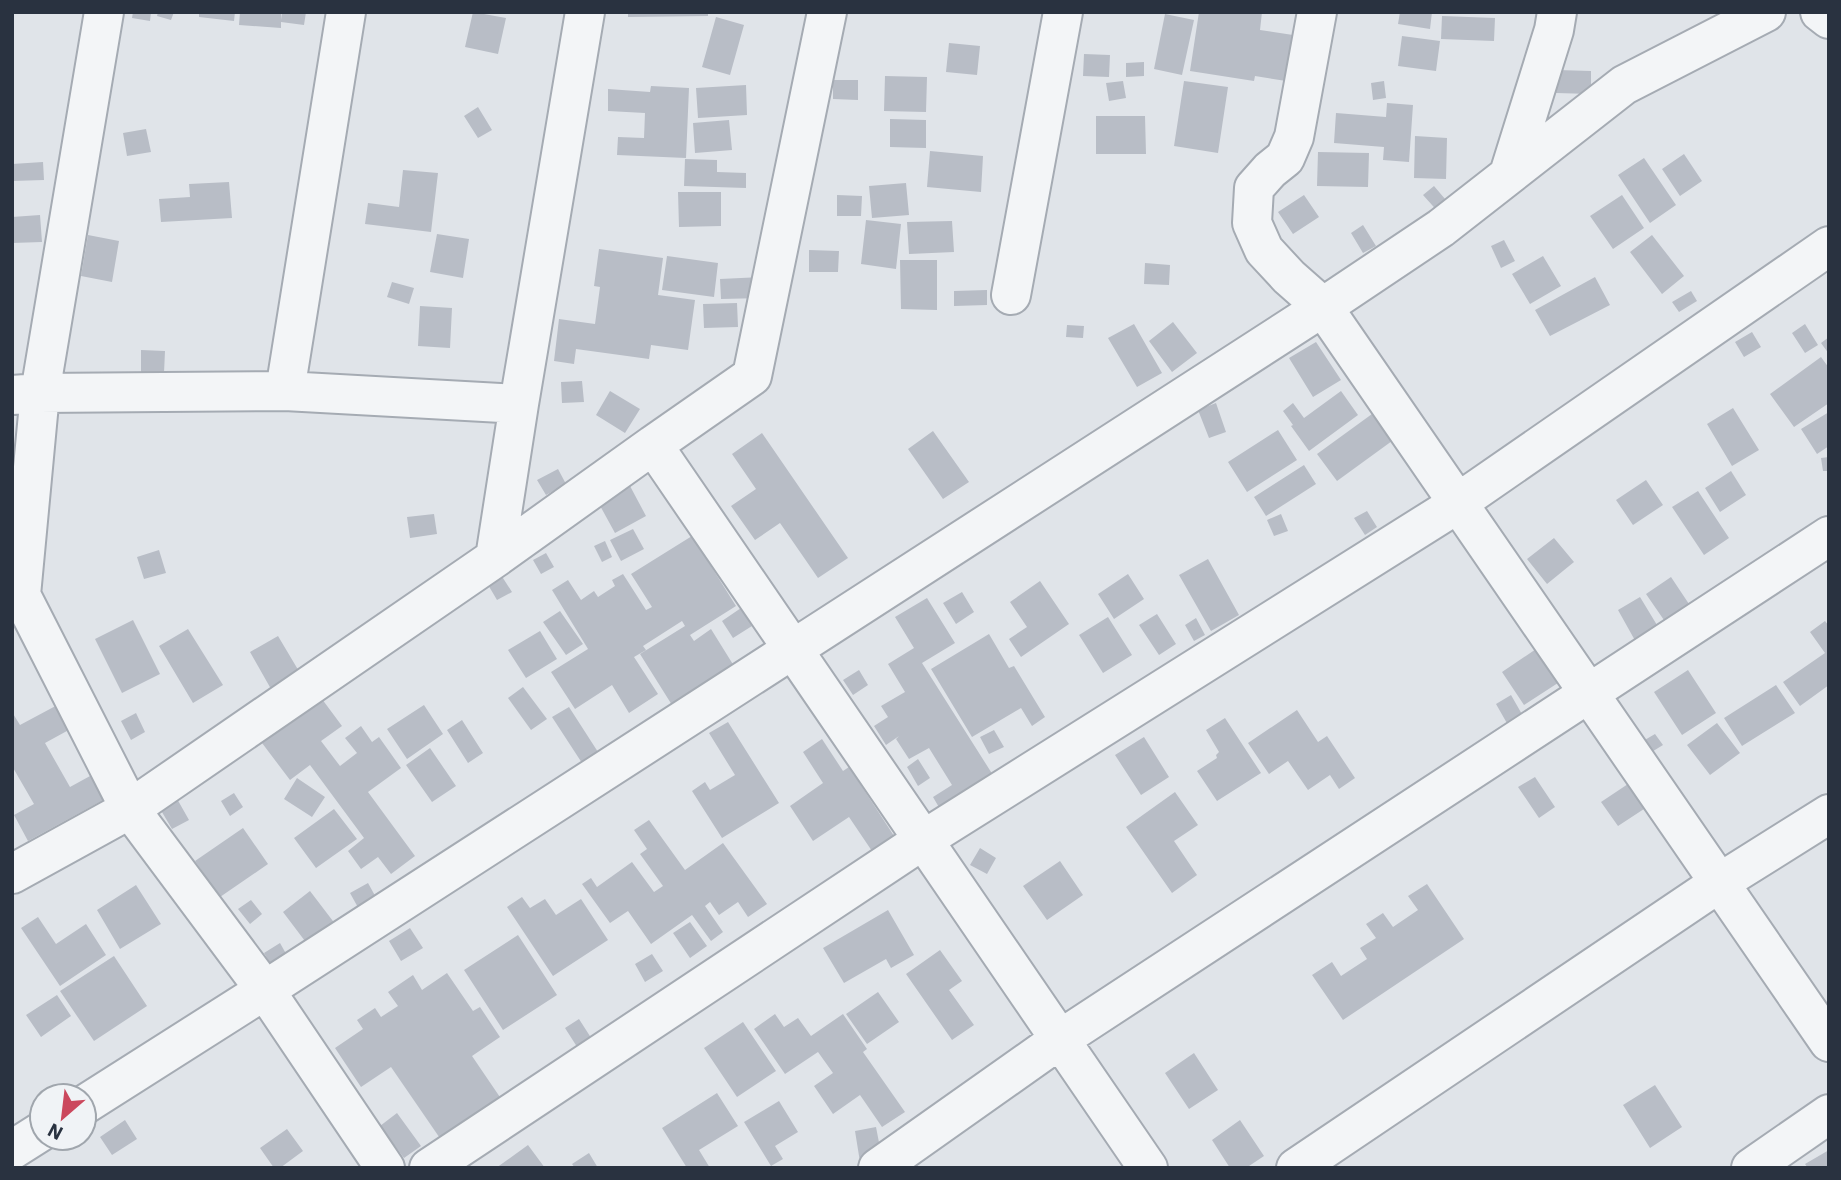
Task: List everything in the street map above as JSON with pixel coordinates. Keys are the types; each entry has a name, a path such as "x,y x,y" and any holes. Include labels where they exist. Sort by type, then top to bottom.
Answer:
{"street":[{"path":"104,12 26,394 21,595 130,809 265,990 385,1168"},
{"path":"285,391 346,12"},
{"path":"495,558 585,12"},
{"path":"12,874 130,809 495,558 752,376 827,12"},
{"path":"1011,295 1063,12"},
{"path":"1317,12 1294,137 1285,158 1254,188 1252,223 1264,250 1323,307 1829,1042"},
{"path":"1509,174 1554,30 1557,12"},
{"path":"98,1096 1323,307 1441,228 1624,85 1766,12"},
{"path":"1821,12 1829,19"},
{"path":"429,1168 923,840 1458,503 1829,246"},
{"path":"26,394 285,391 519,404"},
{"path":"653,445 1148,1168"},
{"path":"878,1168 1059,1040 1829,536"},
{"path":"1296,1168 1719,883 1829,814"},
{"path":"1751,1168 1829,1114"},
{"path":"12,1150 28,1140"}],"building":[{"path":"133,12 151,12 150,21 132,18"},
{"path":"158,12 174,12 171,20 157,16"},
{"path":"199,12 235,12 234,21 199,17"},
{"path":"240,12 281,12 281,20 282,12 306,12 304,25 281,22 281,28 239,25"},
{"path":"473,12 506,18 498,54 465,47"},
{"path":"628,12 708,12 708,16 628,17"},
{"path":"1199,12 1262,12 1260,30 1293,35 1286,81 1255,76 1254,81 1190,71"},
{"path":"1400,12 1432,12 1430,29 1398,24"},
{"path":"1165,14 1194,20 1182,75 1154,69"},
{"path":"1442,16 1495,18 1494,41 1441,39"},
{"path":"716,17 744,25 730,75 702,67"},
{"path":"1402,36 1440,41 1436,71 1398,66"},
{"path":"949,43 980,46 977,75 946,72"},
{"path":"1084,54 1110,55 1109,77 1083,76"},
{"path":"1144,62 1144,76 1126,77 1126,63"},
{"path":"1557,70 1591,71 1591,94 1556,93"},
{"path":"885,76 927,77 926,112 884,111"},
{"path":"833,80 858,80 858,100 833,99"},
{"path":"1123,81 1126,98 1109,101 1106,83"},
{"path":"1184,81 1228,87 1218,153 1174,146"},
{"path":"1384,81 1386,98 1373,100 1371,83"},
{"path":"746,85 747,115 698,118 696,88"},
{"path":"651,86 689,88 686,158 617,155 618,137 644,138 645,113 608,111 608,89 650,92"},
{"path":"1387,103 1413,105 1409,162 1383,160 1384,147 1334,143 1336,113 1386,117"},
{"path":"478,107 492,130 478,138 464,116"},
{"path":"1096,116 1145,116 1146,154 1096,154"},
{"path":"890,119 926,120 926,148 890,147"},
{"path":"729,120 732,150 695,153 693,123"},
{"path":"146,129 151,152 127,156 123,133"},
{"path":"1415,136 1447,138 1446,179 1414,178"},
{"path":"930,151 983,156 981,192 927,187"},
{"path":"1318,152 1369,153 1368,187 1317,186"},
{"path":"1684,154 1702,181 1680,196 1662,169"},
{"path":"1644,158 1676,205 1650,223 1618,175"},
{"path":"685,159 717,160 717,172 746,173 746,188 684,186"},
{"path":"43,162 44,180 12,181 12,164"},
{"path":"403,170 438,173 431,232 365,224 368,203 399,207"},
{"path":"229,182 232,218 161,222 159,199 190,197 189,184"},
{"path":"906,183 909,215 872,218 869,186"},
{"path":"1434,186 1451,206 1441,215 1423,195"},
{"path":"678,192 721,192 721,226 679,227"},
{"path":"837,195 862,196 861,216 837,216"},
{"path":"1304,195 1319,217 1293,234 1278,212"},
{"path":"1622,195 1644,228 1613,249 1590,216"},
{"path":"40,215 42,242 12,243 12,217"},
{"path":"866,220 901,224 896,269 861,264"},
{"path":"952,221 954,252 909,254 907,222"},
{"path":"1363,225 1376,246 1363,253 1351,233"},
{"path":"437,234 469,239 463,278 430,272"},
{"path":"88,235 119,241 112,282 81,276"},
{"path":"1652,235 1684,276 1662,294 1630,252"},
{"path":"1504,240 1515,261 1501,268 1491,246"},
{"path":"599,249 663,258 658,295 695,300 688,350 651,345 649,359 576,349 574,364 554,361 559,319 595,324 600,287 594,286"},
{"path":"809,250 839,251 838,272 809,272"},
{"path":"667,256 718,263 714,297 662,290"},
{"path":"1543,256 1561,286 1530,304 1512,274"},
{"path":"900,260 937,260 937,310 901,309"},
{"path":"1145,263 1170,265 1169,285 1144,284"},
{"path":"762,277 763,298 721,299 720,279"},
{"path":"1595,277 1610,305 1550,336 1535,310"},
{"path":"392,282 414,288 409,304 387,297"},
{"path":"987,290 987,305 954,306 954,291"},
{"path":"1691,291 1697,301 1679,312 1672,302"},
{"path":"737,303 738,327 704,328 703,304"},
{"path":"420,306 452,308 450,348 418,346"},
{"path":"1173,322 1197,353 1172,372 1149,341"},
{"path":"1134,324 1162,373 1137,387 1108,338"},
{"path":"1805,324 1818,345 1805,353 1792,333"},
{"path":"1067,325 1084,326 1083,338 1066,337"},
{"path":"1752,332 1761,347 1744,357 1735,342"},
{"path":"1829,337 1829,354 1821,343"},
{"path":"1316,342 1341,380 1313,397 1289,358"},
{"path":"141,350 165,351 164,373 141,373"},
{"path":"1821,357 1829,368 1829,403 1794,427 1770,394"},
{"path":"582,381 584,402 562,403 561,382"},
{"path":"610,391 640,409 625,433 596,415"},
{"path":"1341,391 1358,415 1309,451 1283,411 1293,403 1304,418"},
{"path":"1216,403 1226,432 1209,438 1198,410"},
{"path":"1733,408 1759,450 1732,466 1707,424"},
{"path":"1829,412 1829,446 1817,454 1801,429"},
{"path":"1372,414 1392,441 1337,481 1317,454"},
{"path":"1278,430 1297,460 1247,492 1228,462"},
{"path":"933,431 969,482 943,499 908,449"},
{"path":"762,433 848,558 818,578 780,523 755,540 731,506 756,489 732,454"},
{"path":"1829,457 1829,471 1823,471 1821,458"},
{"path":"1304,465 1316,484 1266,516 1254,497"},
{"path":"558,469 566,484 546,495 537,480"},
{"path":"1731,471 1746,495 1720,512 1705,488"},
{"path":"1646,480 1663,505 1633,525 1616,500"},
{"path":"630,486 646,516 615,533 598,502"},
{"path":"1698,491 1729,538 1704,555 1672,507"},
{"path":"1367,511 1377,527 1365,535 1354,518"},
{"path":"434,514 437,534 410,538 407,517"},
{"path":"1281,514 1288,531 1274,536 1267,520"},
{"path":"633,529 644,549 621,561 610,540"},
{"path":"692,536 736,606 690,635 694,641 711,629 734,666 677,713 640,654 685,626 682,621 643,646 646,650 634,657 658,694 629,713 612,685 575,709 551,672 588,649 552,590 568,580 581,600 594,591 598,597 615,586 612,580 623,574 646,610 652,607 631,574"},
{"path":"1554,538 1574,562 1547,584 1527,559"},
{"path":"605,541 612,557 602,562 594,546"},
{"path":"159,550 166,573 144,579 137,557"},
{"path":"546,553 554,567 541,574 533,560"},
{"path":"1208,559 1239,615 1211,631 1179,575"},
{"path":"1128,574 1144,599 1114,619 1098,594"},
{"path":"501,575 512,592 497,600 487,583"},
{"path":"1671,577 1691,607 1666,623 1646,594"},
{"path":"1040,581 1069,624 1021,657 1009,639 1027,627 1010,602"},
{"path":"962,592 974,612 956,624 943,603"},
{"path":"1640,597 1660,630 1637,644 1618,610"},
{"path":"927,598 955,643 922,663 998,783 944,816 933,797 952,785 929,748 909,759 896,739 899,736 886,745 874,726 888,717 881,706 905,692 888,664 914,648 895,617"},
{"path":"741,608 752,626 733,638 722,621"},
{"path":"560,611 583,644 566,655 543,622"},
{"path":"1157,614 1176,644 1159,655 1139,625"},
{"path":"1108,617 1132,655 1103,673 1079,635"},
{"path":"1196,618 1205,635 1194,641 1185,625"},
{"path":"133,620 160,674 122,693 95,639"},
{"path":"1825,621 1829,626 1829,685 1800,706 1783,682 1825,653 1810,632"},
{"path":"188,629 223,685 193,703 159,646"},
{"path":"540,631 557,659 526,678 508,650"},
{"path":"989,634 1009,668 1014,666 1045,717 1032,726 1021,708 972,737 931,669"},
{"path":"278,636 300,673 271,689 250,652"},
{"path":"1539,647 1561,681 1524,705 1502,672"},
{"path":"859,670 868,685 853,695 843,680"},
{"path":"1688,670 1716,713 1682,735 1654,692"},
{"path":"1776,685 1795,713 1742,746 1724,718"},
{"path":"523,687 547,719 531,730 508,698"},
{"path":"319,695 342,726 321,741 340,766 357,753 345,738 361,726 372,742 379,737 401,768 368,792 415,856 391,874 378,857 361,869 348,851 364,838 310,765 290,780 259,739"},
{"path":"1511,695 1523,716 1508,725 1496,704"},
{"path":"63,702 76,726 45,743 70,787 101,770 114,794 28,841 14,815 34,804 12,766 12,712 20,725"},
{"path":"424,705 443,734 407,759 387,729"},
{"path":"569,707 598,752 582,763 552,717"},
{"path":"1297,710 1318,742 1327,736 1355,778 1339,789 1330,775 1308,790 1288,761 1269,774 1248,743"},
{"path":"136,713 145,732 131,740 121,721"},
{"path":"1225,718 1261,773 1217,801 1197,771 1217,758 1219,752 1206,730"},
{"path":"462,720 483,753 468,763 447,730"},
{"path":"728,722 779,803 722,838 692,791 705,782 710,790 735,775 709,733"},
{"path":"1717,723 1740,753 1710,775 1687,745"},
{"path":"994,730 1004,747 989,754 980,737"},
{"path":"1655,734 1663,745 1650,753 1643,741"},
{"path":"1144,737 1169,777 1141,795 1115,755"},
{"path":"822,739 843,771 849,767 898,842 876,857 849,817 813,841 790,806 823,783 803,752"},
{"path":"430,748 456,786 432,802 406,765"},
{"path":"918,759 930,778 918,786 907,767"},
{"path":"1535,777 1555,807 1539,818 1518,787"},
{"path":"297,778 325,797 312,817 284,799"},
{"path":"1631,782 1647,807 1618,826 1601,802"},
{"path":"1175,792 1198,825 1174,841 1197,875 1172,893 1126,827"},
{"path":"234,793 243,807 230,816 221,801"},
{"path":"176,797 189,820 172,829 159,807"},
{"path":"334,809 357,839 316,868 294,838"},
{"path":"649,820 685,870 723,843 767,904 748,917 738,902 719,915 710,902 705,906 723,932 711,941 692,915 651,944 628,911 610,923 582,884 591,878 597,887 632,862 654,892 663,886 640,854 647,849 634,830"},
{"path":"243,828 268,864 220,897 195,861"},
{"path":"980,848 996,858 987,874 970,865"},
{"path":"1060,861 1083,895 1047,920 1023,886"},
{"path":"368,883 378,901 360,911 350,893"},
{"path":"1427,884 1464,939 1343,1020 1312,975 1332,962 1341,976 1367,959 1360,948 1376,938 1366,924 1383,913 1393,927 1418,910 1408,896"},
{"path":"136,885 161,924 120,949 97,910"},
{"path":"310,891 339,929 311,949 283,912"},
{"path":"522,897 530,908 545,899 556,915 581,899 608,940 553,976 507,907"},
{"path":"251,900 262,914 250,924 238,909"},
{"path":"888,910 914,955 891,968 886,959 844,983 823,948"},
{"path":"38,917 56,944 86,924 106,955 60,986 21,928"},
{"path":"690,922 707,946 690,958 673,933"},
{"path":"410,928 423,948 401,961 389,941"},
{"path":"518,935 557,995 503,1030 464,970"},
{"path":"280,943 289,959 273,968 264,953"},
{"path":"940,950 962,981 949,990 974,1025 952,1040 906,974"},
{"path":"652,954 663,971 645,982 635,964"},
{"path":"114,956 147,1006 94,1041 60,991"},
{"path":"447,973 473,1011 480,1007 500,1037 472,1056 506,1106 446,1147 391,1067 361,1087 335,1048 363,1029 357,1020 375,1008 381,1017 398,1006 388,992 413,975 422,990"},
{"path":"878,992 899,1022 867,1044 846,1014"},
{"path":"57,995 71,1016 41,1037 26,1015"},
{"path":"775,1014 784,1027 798,1018 811,1036 843,1014 867,1049 863,1052 905,1112 882,1127 860,1095 833,1114 814,1086 833,1073 818,1052 785,1074 754,1029"},
{"path":"579,1019 595,1044 581,1053 565,1028"},
{"path":"743,1022 776,1071 737,1097 704,1048"},
{"path":"1194,1053 1218,1090 1189,1109 1165,1073"},
{"path":"1655,1085 1682,1127 1650,1148 1623,1105"},
{"path":"717,1093 738,1126 699,1150 710,1168 687,1168 662,1128"},
{"path":"779,1101 798,1132 775,1146 783,1159 771,1166 744,1122"},
{"path":"397,1113 421,1146 404,1158 380,1126"},
{"path":"125,1120 137,1139 112,1155 100,1137"},
{"path":"1240,1120 1264,1156 1246,1168 1230,1168 1212,1140"},
{"path":"876,1127 882,1158 860,1162 855,1131"},
{"path":"287,1129 303,1151 280,1168 274,1168 260,1148"},
{"path":"528,1145 545,1168 496,1168"},
{"path":"1829,1150 1829,1168 1808,1168 1805,1164"},
{"path":"589,1153 598,1168 575,1168 572,1164"}]}
